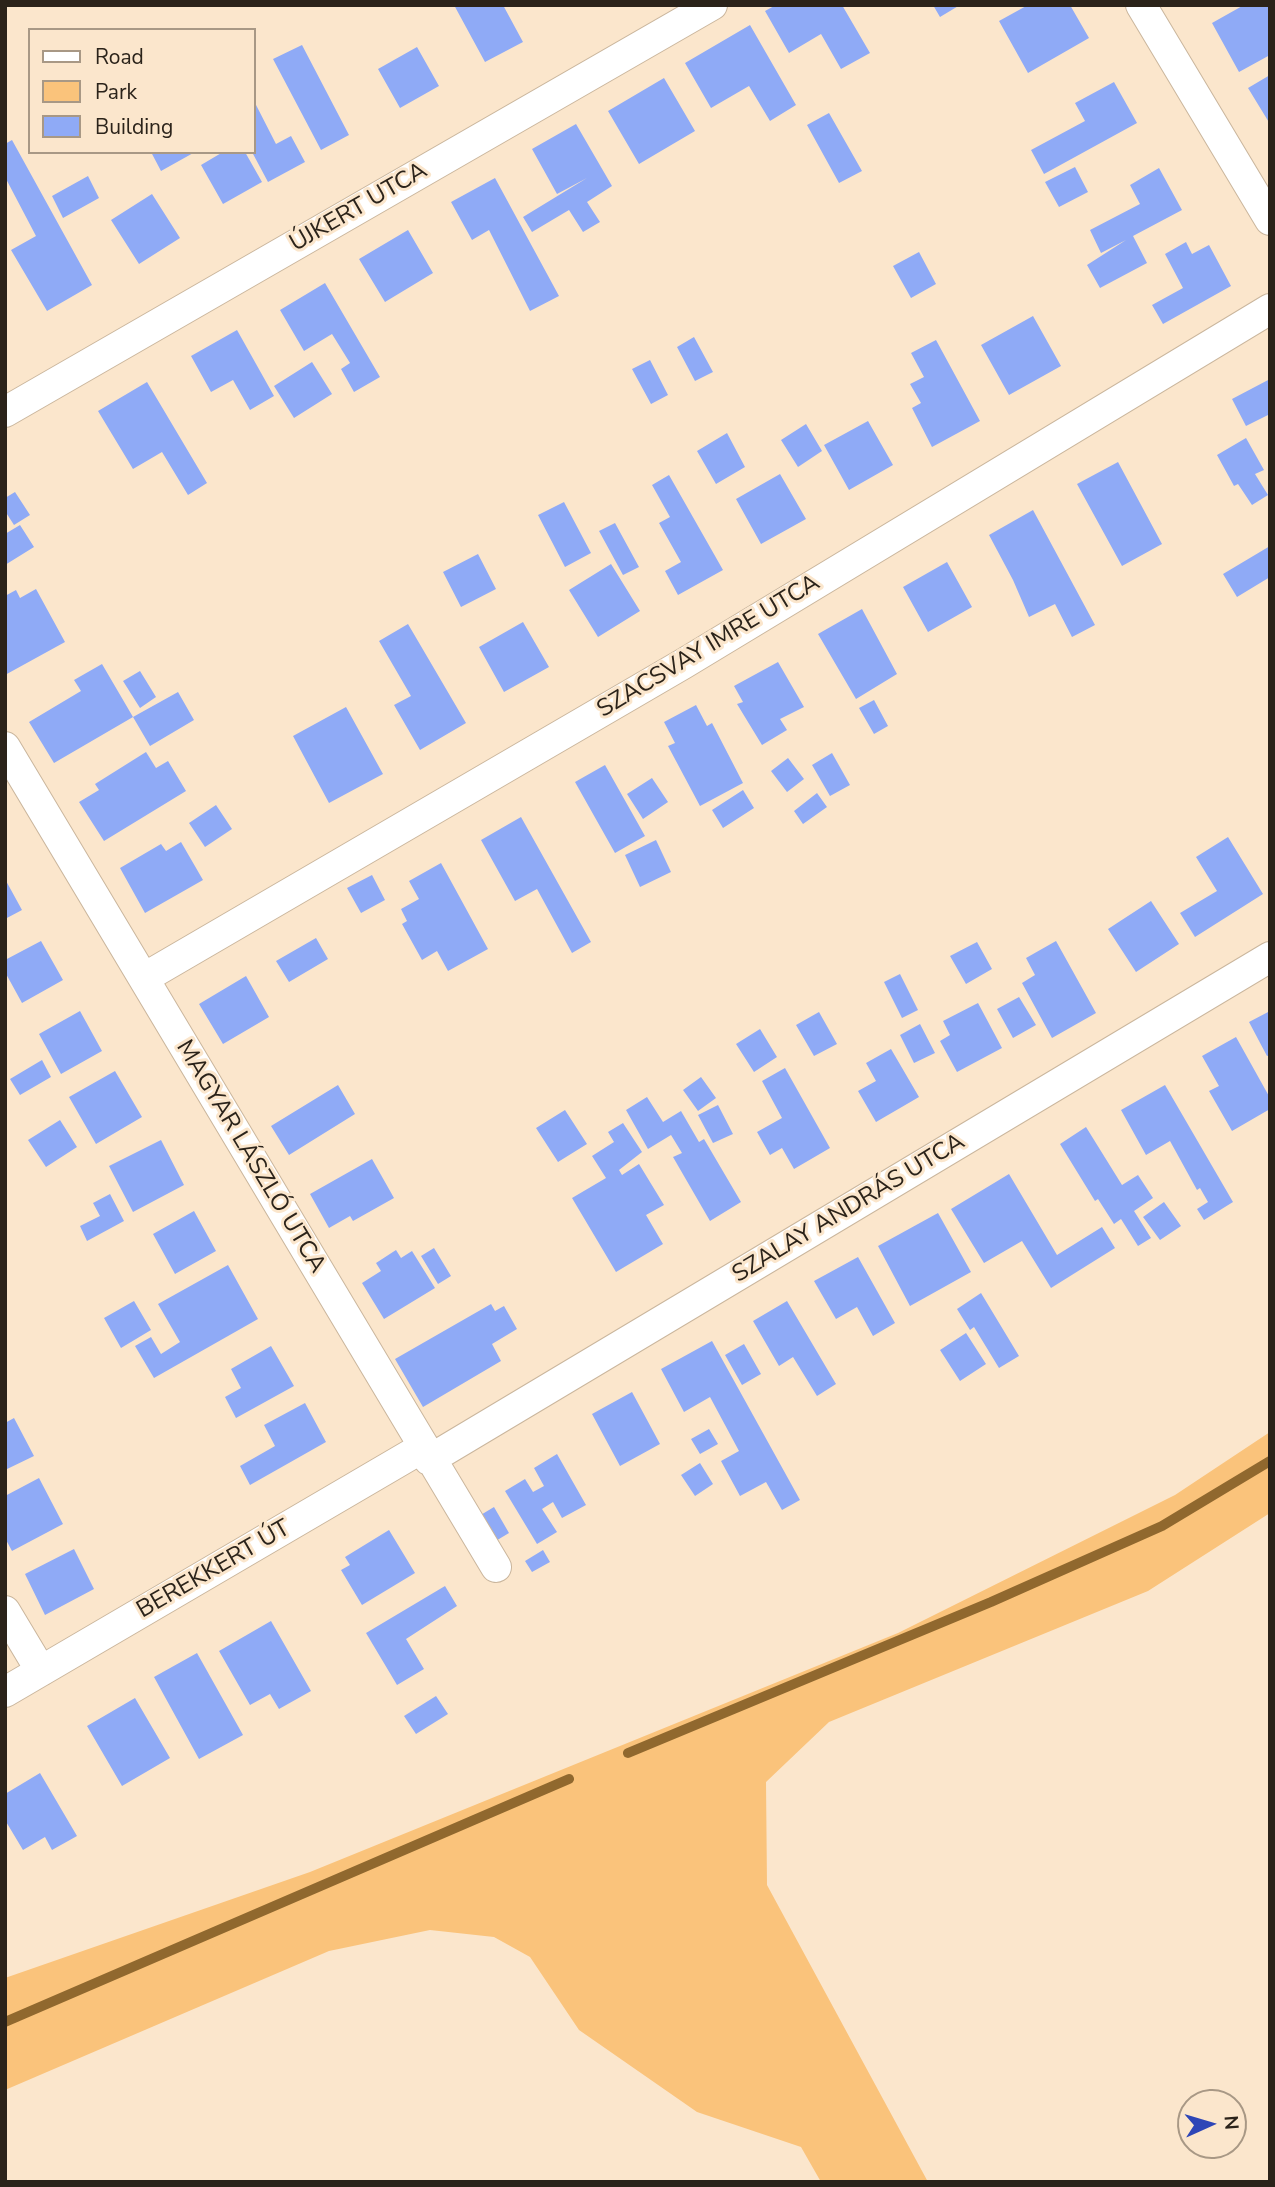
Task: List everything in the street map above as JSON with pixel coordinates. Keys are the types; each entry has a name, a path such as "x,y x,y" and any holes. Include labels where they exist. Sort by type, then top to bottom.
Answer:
{"street":[{"name":"ÚJKERT UTCA","path":"5,412 712,5"},
{"path":"1141,5 1270,220"},
{"name":"SZACSVAY IMRE UTCA","path":"144,978 683,664 1270,309"},
{"name":"MAGYAR LÁSZLÓ UTCA","path":"5,747 496,1567"},
{"name":"SZALAY ANDRÁS UTCA","path":"426,1454 1270,957"},
{"name":"BEREKKERT ÚT","path":"5,1692 426,1454"},
{"path":"5,1611 41,1671"}],"green space":[{"path":"1270,1432 1270,1513 1148,1591 829,1722 766,1782 767,1885 928,2182 821,2182 801,2147 697,2112 579,2030 530,1957 494,1937 430,1930 329,1951 5,2090 5,1978 310,1872 898,1633 1175,1495"}],"building":[{"path":"454,5 503,5 523,42 485,62"},
{"path":"776,5 842,5 870,53 841,69 821,34 789,53 765,11"},
{"path":"933,5 960,5 940,17"},
{"path":"1028,5 1070,5 1089,38 1028,73 999,21"},
{"path":"1244,5 1270,5 1270,55 1239,72 1212,23"},
{"path":"750,25 796,105 770,121 749,86 711,108 685,63"},
{"path":"302,45 349,135 321,150 273,59"},
{"path":"417,47 439,86 400,108 378,69"},
{"path":"1270,75 1270,124 1248,88"},
{"path":"664,78 695,131 639,164 608,111"},
{"path":"1114,82 1137,123 1044,174 1031,150 1085,121 1075,103"},
{"path":"256,105 276,144 291,136 305,162 268,182 253,154 256,154"},
{"path":"829,113 862,171 839,183 807,125"},
{"path":"576,124 612,186 587,202 600,222 583,232 569,210 532,232 523,217 587,178 557,194 532,149"},
{"path":"12,140 92,285 47,311 11,250 36,236 5,177 5,144"},
{"path":"152,154 191,154 161,171"},
{"path":"220,154 246,154 262,182 223,204 201,165"},
{"path":"1075,167 1088,192 1059,207 1045,182"},
{"path":"1159,168 1182,210 1133,236 1147,263 1100,288 1087,265 1126,240 1101,253 1090,230 1140,204 1130,185"},
{"path":"88,176 99,198 63,218 52,196"},
{"path":"495,178 559,296 530,311 489,230 472,240 451,202"},
{"path":"152,194 180,238 139,264 111,220"},
{"path":"408,230 433,273 385,302 359,259"},
{"path":"1186,242 1192,254 1209,245 1231,286 1163,324 1152,305 1183,288 1165,254"},
{"path":"919,252 936,284 911,298 893,266"},
{"path":"325,283 380,377 354,392 341,369 350,363 332,334 304,351 280,310"},
{"path":"1033,316 1061,366 1009,395 981,345"},
{"path":"237,330 274,396 250,410 233,380 211,392 191,356"},
{"path":"694,337 713,372 695,381 677,347"},
{"path":"936,340 980,421 932,447 912,408 921,403 910,384 924,377 911,353"},
{"path":"650,360 668,395 651,404 632,369"},
{"path":"312,362 332,394 294,418 274,386"},
{"path":"1270,379 1270,414 1246,426 1232,399"},
{"path":"147,382 207,483 188,495 162,452 133,469 98,411"},
{"path":"868,421 893,465 849,490 824,445"},
{"path":"806,424 822,451 798,467 781,440"},
{"path":"727,433 745,467 716,484 697,451"},
{"path":"1246,438 1264,470 1255,474 1268,495 1252,505 1238,484 1234,486 1217,455"},
{"path":"1118,462 1162,544 1122,566 1077,484"},
{"path":"780,474 806,519 761,544 736,499"},
{"path":"669,475 723,570 678,595 665,571 681,562 659,523 670,517 652,485"},
{"path":"15,492 30,515 14,525 5,511 5,498"},
{"path":"564,502 591,553 565,567 538,515"},
{"path":"1033,510 1095,625 1072,637 1055,604 1029,617 989,535"},
{"path":"615,523 639,567 623,575 599,531"},
{"path":"20,525 34,547 5,565 5,534"},
{"path":"1270,546 1270,577 1237,597 1223,574"},
{"path":"478,554 496,589 461,607 443,572"},
{"path":"947,562 972,607 928,632 903,587"},
{"path":"611,564 640,611 598,637 569,590"},
{"path":"36,589 65,642 5,675 5,596 16,590 20,598"},
{"path":"862,609 897,674 856,699 818,634"},
{"path":"523,622 549,667 504,692 479,647"},
{"path":"408,624 466,723 420,750 394,705 411,696 379,641"},
{"path":"778,662 804,707 780,719 787,730 762,745 737,704 743,702 734,686"},
{"path":"102,664 133,717 54,763 29,722 81,691 74,680"},
{"path":"140,671 156,697 140,708 123,681"},
{"path":"178,692 194,720 150,746 133,717"},
{"path":"874,700 888,726 874,734 859,708"},
{"path":"696,705 707,726 712,723 743,783 700,806 668,746 675,743 664,722"},
{"path":"346,707 383,774 329,803 293,736"},
{"path":"146,752 156,768 168,761 186,791 104,841 79,802 99,790 95,784"},
{"path":"832,753 850,785 830,796 812,765"},
{"path":"788,758 804,779 787,792 771,771"},
{"path":"605,765 645,836 615,853 575,782"},
{"path":"652,778 668,802 643,819 627,794"},
{"path":"743,790 754,808 723,828 712,810"},
{"path":"817,793 827,807 803,824 794,811"},
{"path":"216,805 232,829 205,847 189,823"},
{"path":"521,817 591,942 572,953 537,889 515,901 481,840"},
{"path":"1228,837 1263,894 1195,937 1180,913 1217,891 1196,857"},
{"path":"656,840 671,872 640,887 625,855"},
{"path":"181,842 203,880 145,913 120,868 161,844 166,851"},
{"path":"441,863 488,949 448,971 437,951 422,960 402,924 407,921 401,909 419,899 409,881"},
{"path":"372,875 385,900 361,913 347,888"},
{"path":"5,879 22,910 5,919"},
{"path":"1151,901 1179,944 1136,972 1108,929"},
{"path":"316,938 328,959 289,982 276,961"},
{"path":"41,941 63,980 22,1003 5,972 5,960"},
{"path":"1056,941 1096,1013 1052,1038 1022,983 1035,975 1026,958"},
{"path":"977,942 992,969 966,984 950,956"},
{"path":"900,974 918,1010 902,1018 884,982"},
{"path":"246,976 269,1017 223,1044 199,1004"},
{"path":"1019,997 1036,1025 1013,1038 997,1009"},
{"path":"978,1003 1002,1048 957,1072 940,1041 950,1035 943,1021"},
{"path":"80,1011 102,1051 61,1074 39,1034"},
{"path":"1270,1011 1270,1055 1267,1056 1249,1022"},
{"path":"819,1012 837,1044 814,1056 796,1025"},
{"path":"920,1024 935,1053 914,1063 900,1035"},
{"path":"760,1029 777,1057 754,1072 736,1044"},
{"path":"1236,1037 1270,1098 1270,1109 1232,1131 1209,1091 1219,1086 1202,1056"},
{"path":"891,1049 919,1097 876,1122 858,1091 876,1081 866,1063"},
{"path":"42,1060 51,1077 20,1095 10,1079"},
{"path":"785,1068 830,1148 794,1169 782,1148 770,1155 757,1132 782,1118 762,1081"},
{"path":"115,1071 142,1117 96,1144 69,1097"},
{"path":"701,1077 716,1098 698,1111 683,1090"},
{"path":"338,1085 355,1114 289,1155 271,1126"},
{"path":"1165,1085 1233,1202 1204,1220 1197,1209 1208,1202 1200,1188 1197,1190 1170,1141 1146,1155 1121,1110"},
{"path":"647,1097 663,1122 681,1111 699,1142 704,1139 741,1202 710,1221 673,1157 682,1153 671,1135 648,1149 626,1110"},
{"path":"718,1105 733,1134 713,1143 698,1115"},
{"path":"565,1110 587,1144 558,1162 536,1128"},
{"path":"60,1120 77,1147 46,1167 28,1140"},
{"path":"623,1123 642,1152 619,1170 622,1175 639,1164 664,1205 646,1215 663,1244 616,1272 572,1198 606,1178 592,1156 614,1142 608,1132"},
{"path":"1086,1127 1122,1185 1138,1175 1153,1198 1134,1211 1151,1238 1138,1246 1121,1219 1114,1224 1098,1199 1095,1201 1060,1144"},
{"path":"161,1140 184,1185 133,1212 109,1166"},
{"path":"372,1159 394,1198 353,1221 350,1216 329,1228 310,1194"},
{"path":"1009,1174 1057,1255 1102,1227 1115,1248 1051,1288 1022,1241 984,1263 951,1209"},
{"path":"110,1194 124,1221 87,1241 80,1226 100,1216 93,1203"},
{"path":"1164,1202 1181,1226 1160,1240 1143,1217"},
{"path":"194,1211 216,1251 175,1274 153,1234"},
{"path":"938,1213 971,1272 910,1306 878,1246"},
{"path":"434,1248 451,1276 438,1284 421,1256"},
{"path":"396,1250 401,1258 412,1251 435,1288 384,1319 362,1283 381,1271 376,1263"},
{"path":"858,1257 895,1323 873,1336 857,1307 836,1319 814,1281"},
{"path":"228,1265 258,1319 154,1378 135,1346 151,1337 161,1354 180,1342 158,1304"},
{"path":"981,1293 1019,1356 999,1368 974,1327 970,1330 957,1309"},
{"path":"134,1301 151,1330 121,1348 104,1318"},
{"path":"787,1301 836,1384 817,1396 793,1357 779,1366 753,1321"},
{"path":"491,1304 495,1311 504,1306 517,1329 492,1344 501,1361 423,1407 395,1359"},
{"path":"966,1333 986,1364 960,1381 940,1350"},
{"path":"712,1341 800,1500 782,1510 766,1482 740,1496 721,1461 739,1451 710,1397 684,1412 661,1369"},
{"path":"744,1344 761,1374 742,1385 725,1355"},
{"path":"271,1346 294,1386 236,1418 225,1397 241,1388 231,1369"},
{"path":"632,1392 660,1444 620,1466 592,1414"},
{"path":"305,1403 326,1442 250,1485 240,1466 275,1446 264,1425"},
{"path":"14,1418 34,1456 5,1470 5,1423"},
{"path":"709,1429 718,1444 700,1454 691,1439"},
{"path":"557,1454 586,1505 562,1518 553,1502 542,1509 557,1532 537,1544 505,1491 525,1479 533,1492 544,1486 534,1468"},
{"path":"700,1463 713,1484 695,1496 681,1475"},
{"path":"39,1478 63,1524 12,1551 5,1538 5,1496"},
{"path":"494,1507 509,1533 494,1542 479,1516"},
{"path":"389,1530 415,1573 362,1605 341,1570 350,1565 345,1557"},
{"path":"74,1549 94,1589 45,1615 25,1574"},
{"path":"543,1550 550,1562 532,1572 525,1561"},
{"path":"445,1586 457,1606 406,1639 424,1669 397,1685 366,1633"},
{"path":"271,1621 311,1691 279,1709 270,1694 250,1705 219,1651"},
{"path":"197,1653 243,1735 199,1759 154,1677"},
{"path":"436,1696 448,1714 416,1734 404,1716"},
{"path":"135,1698 170,1758 122,1786 87,1726"},
{"path":"40,1773 77,1836 52,1850 45,1837 23,1850 5,1820 5,1794"}],"waterway":[{"path":"628,1753 991,1602 1162,1526 1270,1461"},
{"path":"5,2022 569,1779"}]}
